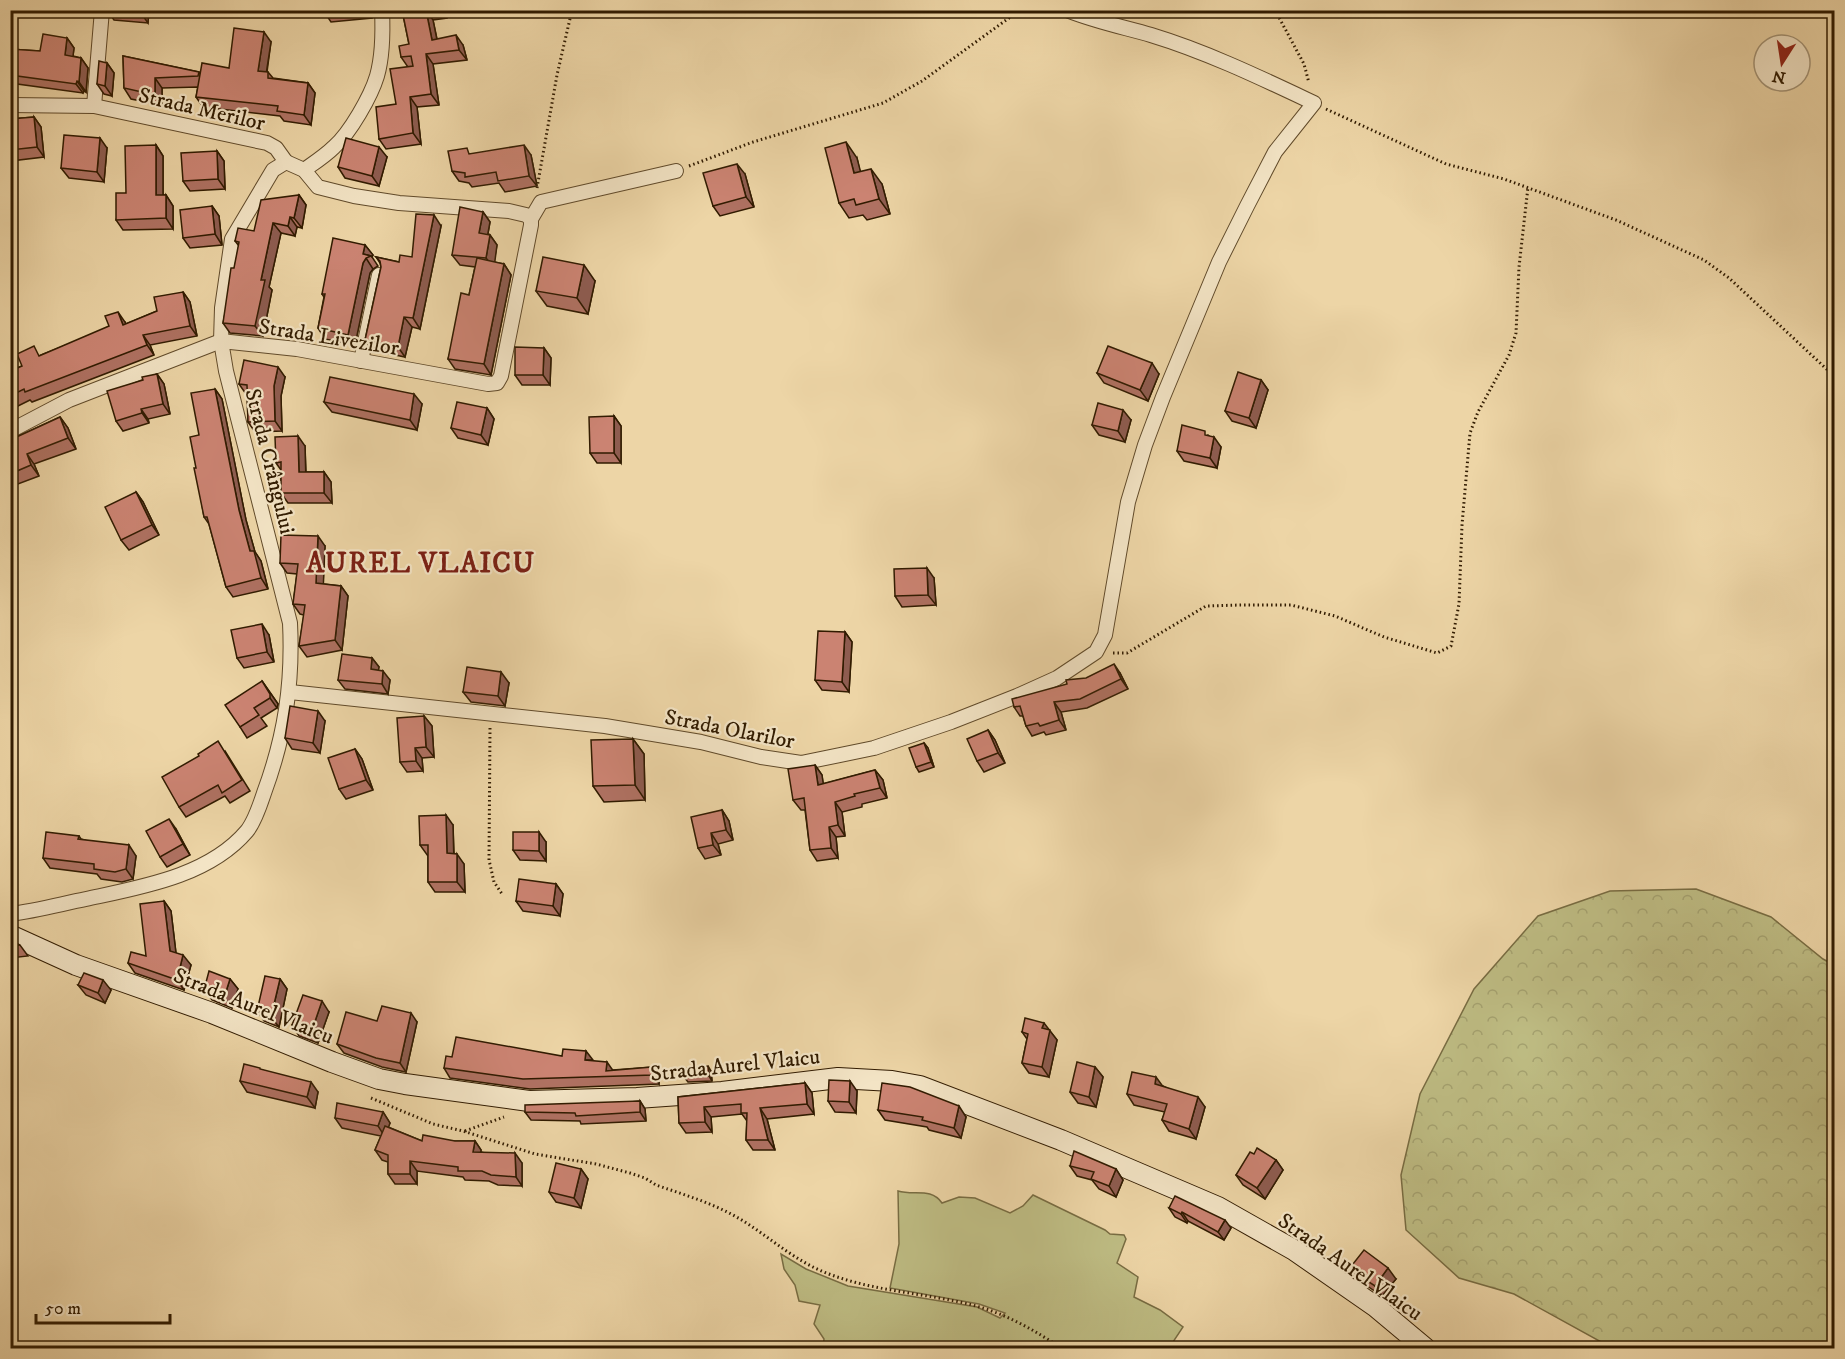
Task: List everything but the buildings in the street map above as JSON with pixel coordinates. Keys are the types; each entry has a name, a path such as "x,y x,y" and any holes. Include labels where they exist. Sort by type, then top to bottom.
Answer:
{"street":[{"path":"94,106 102,10"},
{"path":"304,170 335,146 353,123 377,77 382,10"},
{"path":"1066,10 1152,36 1271,82 1314,103 1275,152 1219,262 1145,445 1128,502 1105,635 1096,652"},
{"name":"Strada Merilor","path":"10,105 94,106 267,143 276,147 286,162"},
{"path":"221,341 223,297 232,238 273,170 286,162 304,170 318,187 354,196 509,211 526,215 531,222 541,202 676,171"},
{"name":"Strada Livezilor","path":"10,431 69,400 221,341 297,350 488,384 497,383 501,376 531,222"},
{"path":"360,361 379,275"},
{"name":"Strada Crângului","path":"10,914 122,891 183,874 225,851 248,829 259,808 282,734 290,692 290,623 226,371 221,341"},
{"name":"Strada Olarilor","path":"290,692 605,726 672,736 801,763 874,748 951,722 1057,678 1096,652"},
{"name":"Strada Aurel Vlaicu","path":"10,935 76,965 212,1013 332,1062 379,1079 405,1084 529,1101 637,1098 722,1092 838,1078 892,1081 920,1086 1061,1140 1218,1207 1294,1250 1376,1307 1425,1348"}],"path":[{"path":"531,222 557,75 572,10"},
{"path":"676,171 753,142 883,103 922,81 1020,10"},
{"path":"1275,10 1304,64 1314,103 1446,164 1504,178 1616,220 1704,260 1729,278 1834,376"},
{"path":"1823,10 1834,15"},
{"path":"1096,652 1127,653 1206,606 1240,605 1291,605 1335,616 1384,637 1437,653 1451,646 1459,604 1462,525 1470,433 1509,355 1516,333 1519,267 1528,187"},
{"path":"490,714 489,860 494,882 502,894"},
{"path":"368,1096 433,1124 535,1154 596,1164 645,1178 656,1185 732,1215 756,1229 803,1263 826,1273 850,1282 978,1306 1039,1333 1061,1348"},
{"path":"463,1131 507,1116"}],"green space":[{"path":"1696,889 1771,917 1823,959 1834,965 1834,1348 1612,1348 1514,1294 1459,1278 1406,1230 1401,1175 1420,1094 1474,989 1538,916 1610,891"},
{"path":"898,1191 927,1193 938,1198 942,1203 959,1197 975,1198 1010,1213 1023,1206 1033,1195 1110,1234 1124,1235 1126,1239 1117,1263 1138,1277 1134,1297 1160,1310 1183,1327 1169,1348 823,1348 824,1339 814,1324 820,1305 799,1301 795,1285 784,1269 781,1254 806,1269 848,1286 977,1307 1000,1318 1005,1313 979,1304 890,1288 899,1244"}],"district":[{"name":"AUREL VLAICU","path":"421,562"}]}
